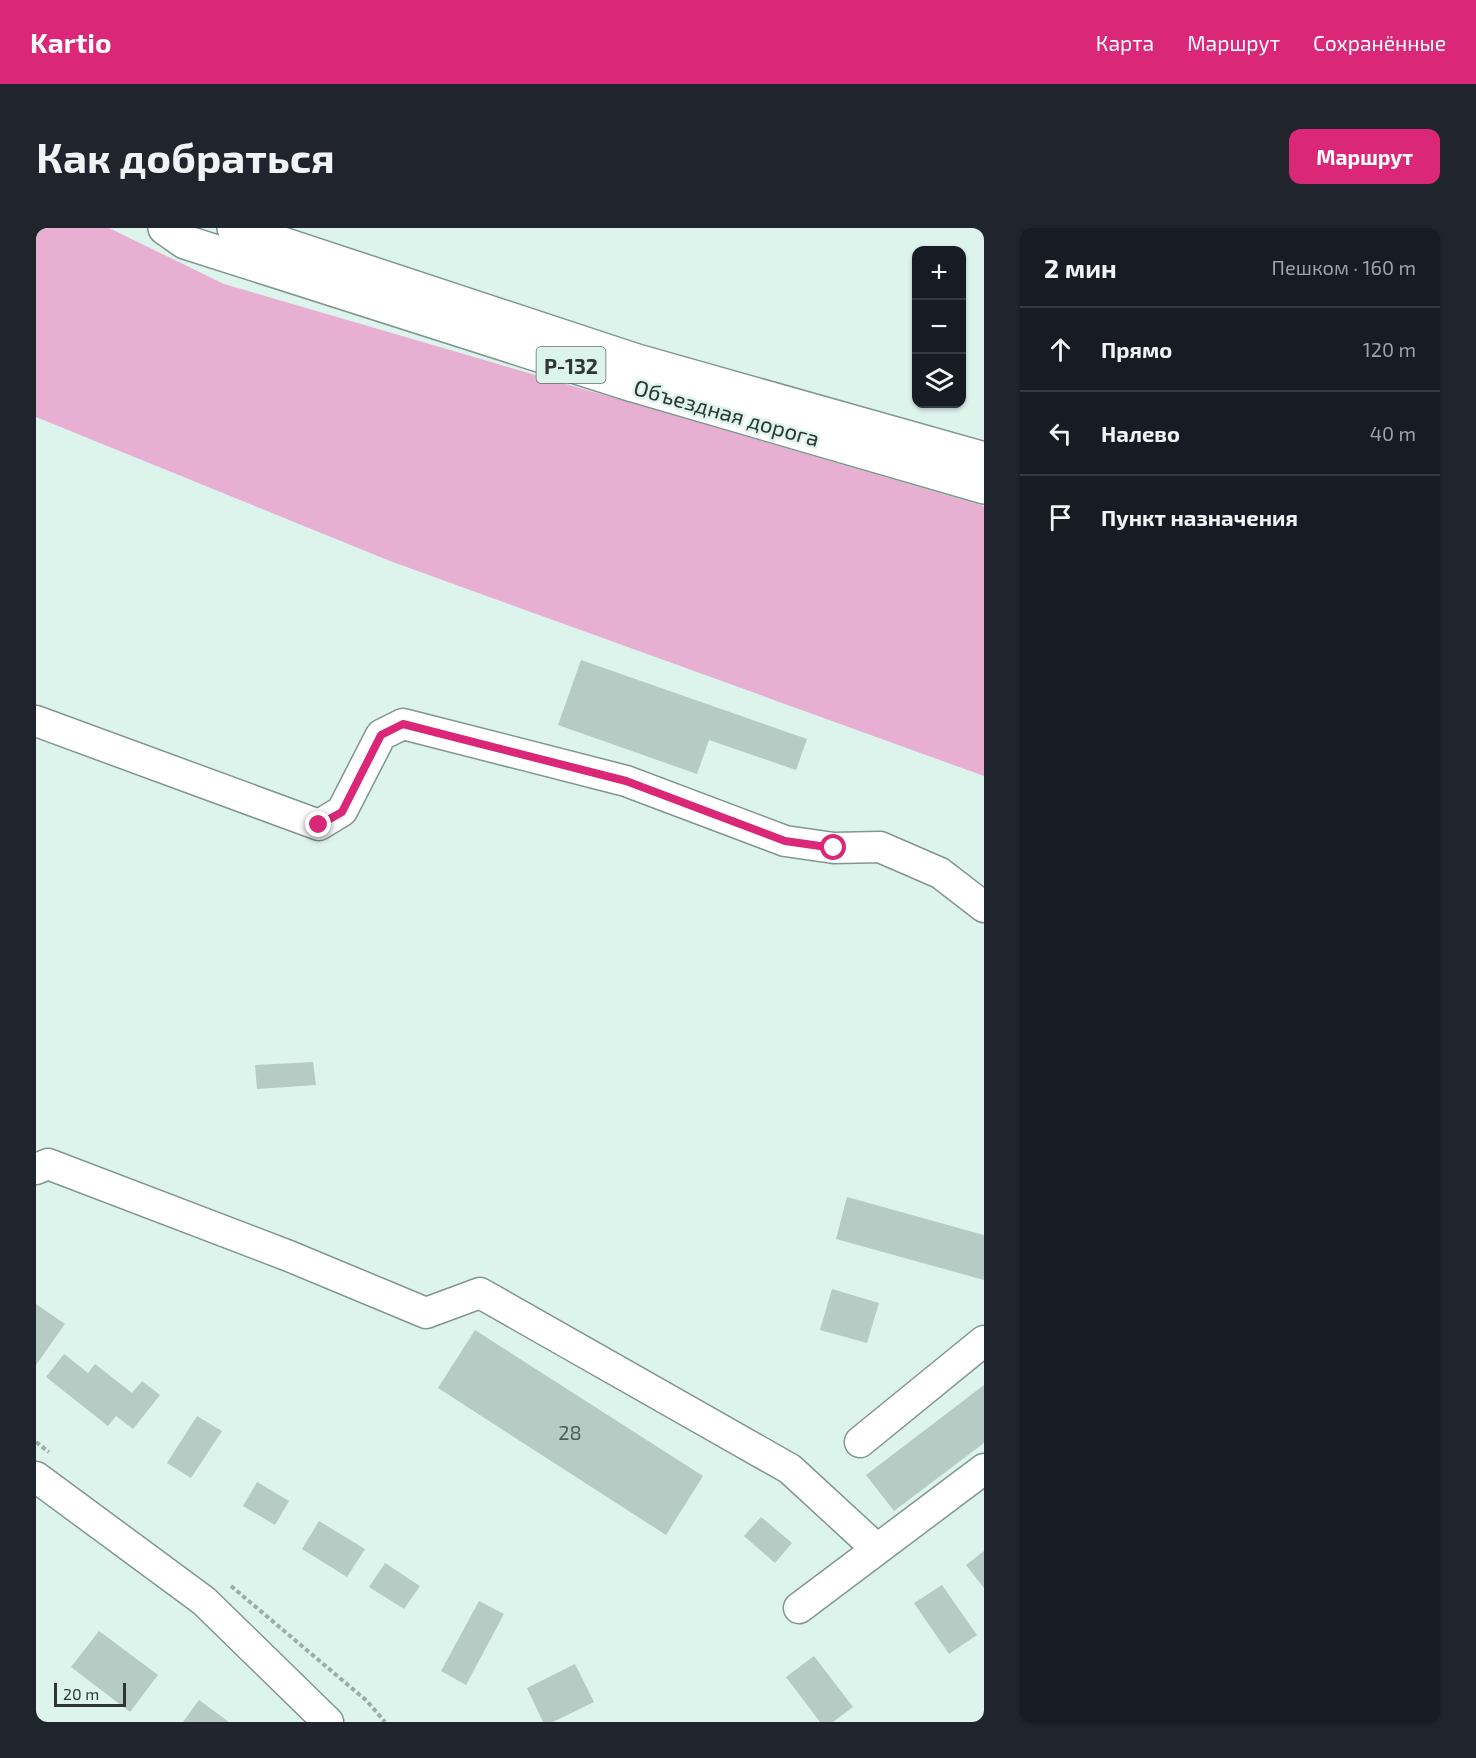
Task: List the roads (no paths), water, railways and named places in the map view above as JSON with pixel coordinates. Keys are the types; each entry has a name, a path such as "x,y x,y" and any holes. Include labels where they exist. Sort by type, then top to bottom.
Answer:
{"highway":[{"name":"Объездная дорога","path":"165,228 185,242 633,385 984,486"},
{"name":"Объездная дорога","path":"234,228 637,361 984,459"}],"street":[{"path":"36,721 319,825 342,812 381,735 403,724 626,781 785,841 834,848 880,847 940,873 984,907"},
{"path":"36,1169 48,1164 289,1256 426,1313 480,1293 790,1469 867,1539 873,1552"},
{"path":"860,1442 984,1341"},
{"path":"799,1608 984,1469"},
{"path":"36,1477 204,1601 328,1722"}]}
